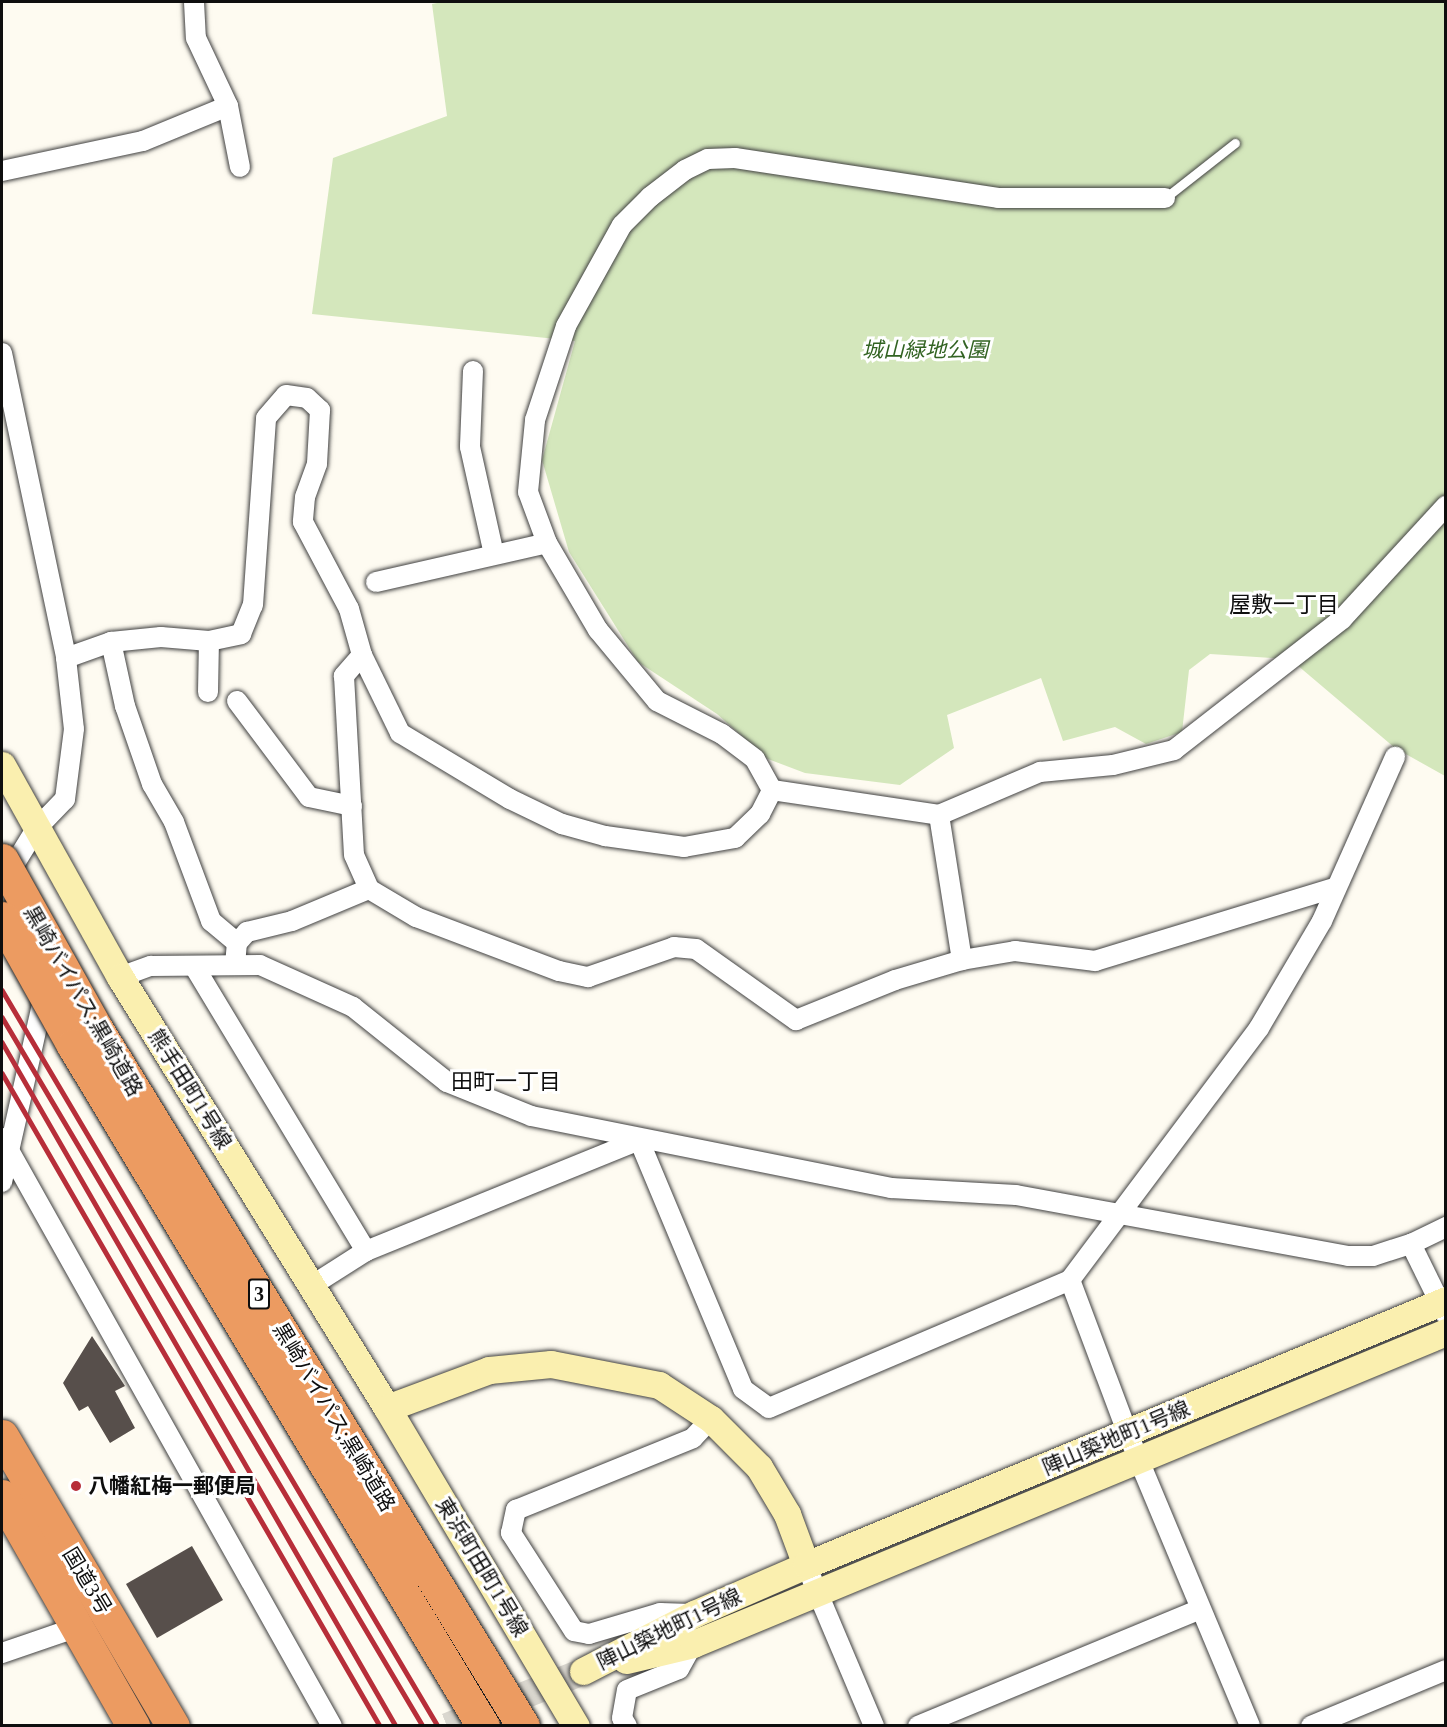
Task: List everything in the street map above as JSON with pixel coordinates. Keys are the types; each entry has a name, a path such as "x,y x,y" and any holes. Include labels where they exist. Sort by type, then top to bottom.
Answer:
{"highway":[{"name":"黒崎バイパス;黒崎道路","path":"2,860 96,1028 523,1725"},
{"name":"黒崎バイパス;黒崎道路","path":"2,918 73,1045 483,1725"},
{"name":"国道3号","path":"2,1436 173,1725"},
{"name":"国道3号","path":"2,1496 75,1628 133,1725"}],"street":[{"path":"194,2 196,38 228,106 240,167"},
{"path":"2,171 143,141 228,106"},
{"path":"772,790 755,759 739,746 722,734 657,701 598,630 548,543 528,492 535,420 566,326 622,225 650,197 685,170 708,159 735,158 998,198 1166,198"},
{"path":"2,353 66,658 74,729 65,799 36,828 2,884"},
{"path":"473,371 470,447 494,554"},
{"path":"66,658 111,642 161,637 209,641 241,634 253,605 266,418 286,395 307,398 320,410 317,464 305,497 303,522 349,609 362,655 400,734 510,799 562,824 605,836 684,846 735,838 760,814 772,790"},
{"path":"772,790 939,815 1040,772 1113,765 1174,750 1342,619 1446,506"},
{"path":"376,582 548,543"},
{"path":"208,692 209,641"},
{"path":"111,642 125,706 152,784 174,822 211,921 237,943"},
{"path":"362,655 344,676 354,855 369,889 416,917 559,971 588,977 674,947 696,949 796,1020 895,980 962,960 1015,951 1095,961 1334,888"},
{"path":"237,701 309,797 352,806"},
{"path":"639,1140 743,1389 769,1408 1070,1280 1123,1213 1259,1028 1322,921 1334,888 1370,819 1395,757"},
{"name":"熊手田町1号線","path":"2,765 120,976 387,1408"},
{"path":"939,815 962,960"},
{"path":"236,965 237,943 247,932 292,921 369,889"},
{"path":"2,893 43,967 45,988 43,1011 5,1145 2,1182"},
{"path":"120,976 151,966 260,965 353,1007 447,1082 531,1116 639,1140 891,1188 1016,1195 1348,1256 1373,1256 1411,1244 1446,1227"},
{"path":"194,966 366,1251"},
{"path":"311,1286 366,1251 639,1140"},
{"path":"5,1145 332,1725"},
{"path":"1411,1244 1444,1305"},
{"path":"1070,1280 1128,1434 1250,1725"},
{"name":"陣山築地町1号線","path":"1444,1305 806,1565 694,1614 583,1671 693,1644 1140,1461 1446,1332"},
{"path":"387,1408 489,1370 551,1364 659,1385 711,1419 759,1467 787,1514 806,1565 874,1725"},
{"name":"東浜町田町1号線","path":"387,1408 576,1725"},
{"path":"694,1614 660,1612 589,1634 574,1630 511,1533 516,1510 693,1438 711,1419"},
{"path":"918,1725 1200,1609"},
{"path":"2,1653 75,1628"},
{"path":"627,1725 622,1718 627,1690 679,1669 693,1644"},
{"path":"1311,1725 1446,1670"}],"lane":[{"path":"1166,198 1235,143"}],"green space":[{"name":"城山緑地公園","path":"442,2 1445,2 1445,776 1395,748 1290,659 1210,654 1189,670 1182,732 1146,744 1115,727 1063,741 1041,678 947,715 954,748 900,785 805,773 768,759 717,714 638,662 569,552 542,460 575,341 312,314 333,158 447,116 432,4"}],"building":[{"path":"92,1336 125,1386 115,1391 135,1428 110,1443 88,1406 79,1411 63,1383"},
{"path":"192,1546 223,1600 157,1638 126,1584"}],"tunnel":[{"path":"447,1726 583,1671"}],"railway":[{"path":"2,990 438,1726"},
{"path":"2,1017 423,1726"},
{"path":"2,1042 396,1726"},
{"path":"2,1073 380,1726"}],"place":[{"name":"八幡紅梅一郵便局","path":"76,1486"}],"district":[{"name":"屋敷一丁目","path":"1284,605"},
{"name":"田町一丁目","path":"506,1082"}]}
